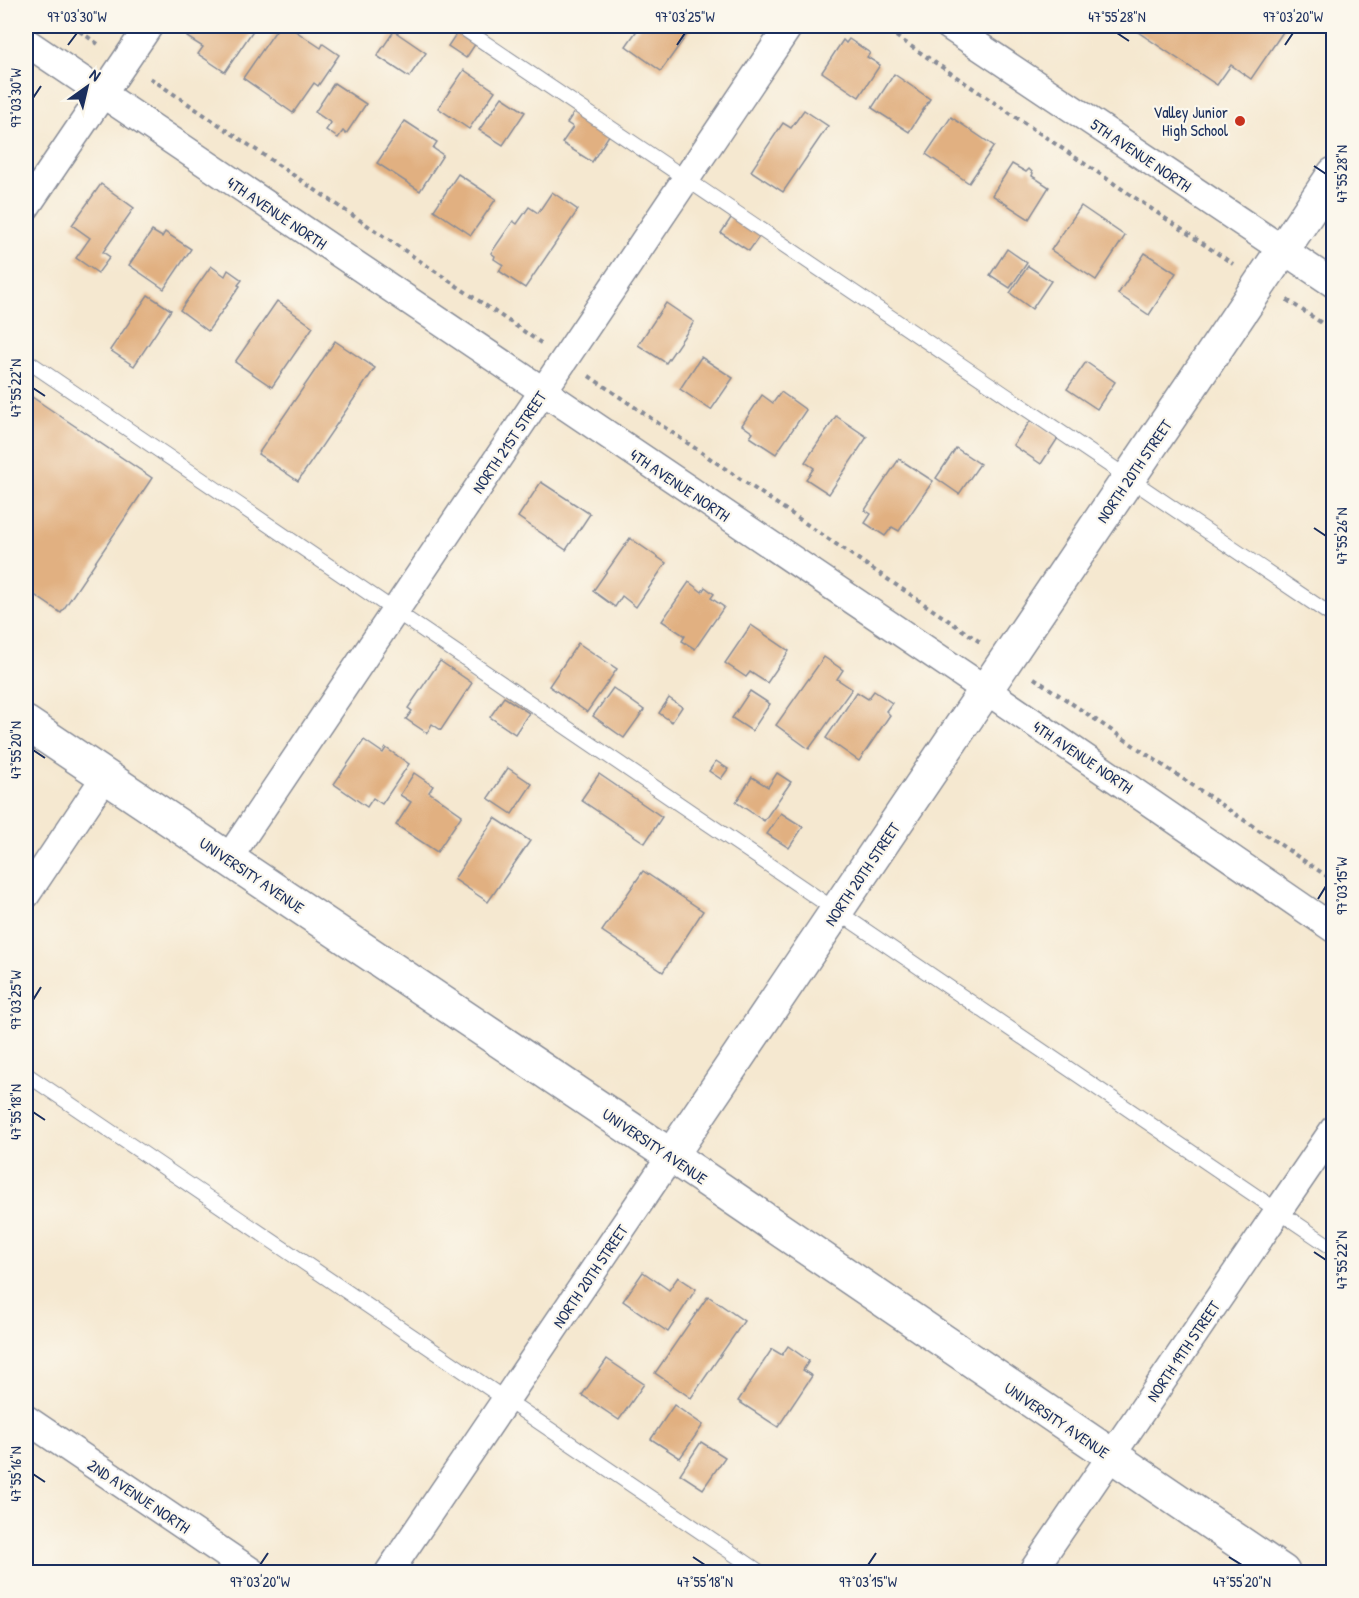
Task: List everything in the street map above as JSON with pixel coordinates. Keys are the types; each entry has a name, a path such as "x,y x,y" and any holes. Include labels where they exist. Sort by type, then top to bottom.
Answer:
{"street":[{"path":"26,207 149,26"},
{"name":"NORTH 21ST STREET","path":"228,859 789,26"},
{"name":"5TH AVENUE NORTH","path":"949,26 1334,284"},
{"name":"4TH AVENUE NORTH","path":"26,42 986,690 1334,929"},
{"name":"NORTH 20TH STREET","path":"389,1572 1334,174"},
{"name":"UNIVERSITY AVENUE","path":"26,723 671,1156 1283,1572"},
{"path":"26,895 105,777"},
{"name":"NORTH 19TH STREET","path":"1032,1572 1334,1129"},
{"name":"2ND AVENUE NORTH","path":"26,1419 252,1572"}],"lane":[{"path":"460,26 1334,617"},
{"path":"26,360 1334,1249"},
{"path":"26,1074 760,1572"}],"path":[{"path":"72,26 1334,881"},
{"path":"881,26 1334,332"}],"building":[{"path":"195,26 256,26 225,72 198,54 203,47 187,37"},
{"path":"279,26 288,26 321,48 323,44 339,55 318,86 314,83 293,113 243,78"},
{"path":"640,26 693,26 661,71 626,46"},
{"path":"1129,26 1287,26 1251,79 1231,65 1217,85"},
{"path":"394,31 426,53 409,77 377,56"},
{"path":"458,31 476,43 466,58 448,46"},
{"path":"849,39 870,53 867,57 880,65 859,97 822,72 843,40 846,43"},
{"path":"464,70 495,91 469,129 438,108"},
{"path":"894,74 930,99 909,132 872,108"},
{"path":"334,83 366,104 346,134 343,131 338,138 326,130 331,123 315,112"},
{"path":"502,97 525,112 503,145 479,130"},
{"path":"578,106 613,129 592,162 562,143 573,127 567,123"},
{"path":"804,110 828,126 783,192 751,171 783,123 791,128"},
{"path":"951,117 994,146 969,183 926,154"},
{"path":"405,121 437,142 433,148 443,155 420,191 377,163"},
{"path":"1012,164 1026,172 1029,169 1033,173 1032,176 1049,187 1029,219 992,195"},
{"path":"458,174 496,199 471,235 434,210"},
{"path":"101,184 134,208 103,252 110,257 98,273 76,258 90,238 72,225"},
{"path":"552,192 578,210 525,288 499,271 503,265 494,259 495,256 491,253 513,221 517,224 529,207 538,213"},
{"path":"1081,206 1125,236 1096,280 1051,250"},
{"path":"733,215 761,234 749,251 721,233"},
{"path":"152,231 162,237 165,232 191,249 164,289 129,265"},
{"path":"1007,249 1027,263 1010,288 990,275"},
{"path":"1145,253 1176,273 1149,315 1118,294"},
{"path":"211,266 225,276 228,270 242,280 208,331 180,310"},
{"path":"1028,266 1051,281 1032,309 1010,293"},
{"path":"148,295 171,310 134,366 110,350"},
{"path":"277,301 313,327 272,387 235,362"},
{"path":"666,303 694,322 666,363 638,345"},
{"path":"335,341 375,368 298,481 258,454"},
{"path":"701,357 733,378 711,410 680,389"},
{"path":"1086,362 1115,382 1097,409 1067,389"},
{"path":"781,392 806,410 776,454 750,437 753,433 742,425 762,395 773,403"},
{"path":"26,393 152,478 61,613 26,589"},
{"path":"836,416 867,437 829,494 806,479 814,468 805,462"},
{"path":"1031,420 1058,438 1041,464 1013,445"},
{"path":"956,448 980,464 959,494 936,478"},
{"path":"899,459 933,481 899,531 892,527 885,536 865,523 871,514 865,510"},
{"path":"541,482 590,514 566,550 518,517"},
{"path":"630,538 666,563 636,607 622,596 615,607 593,591"},
{"path":"689,582 702,592 705,587 714,594 711,598 724,607 695,649 682,641 685,636 662,621"},
{"path":"751,625 789,651 767,683 750,672 746,677 725,663"},
{"path":"578,643 617,669 587,712 549,686"},
{"path":"824,657 843,670 837,679 852,689 809,749 776,725"},
{"path":"440,661 472,683 441,730 432,724 427,733 406,719 412,711 408,708"},
{"path":"613,688 644,710 624,738 593,716"},
{"path":"750,691 770,704 752,731 732,718"},
{"path":"874,691 892,703 886,711 890,715 859,761 826,738 857,692 868,699"},
{"path":"504,697 529,713 515,734 490,717"},
{"path":"669,698 682,707 672,722 659,713"},
{"path":"364,740 383,753 386,748 409,764 382,804 373,798 367,807 334,784"},
{"path":"716,761 728,769 721,779 709,771"},
{"path":"508,768 532,784 512,814 488,798"},
{"path":"414,773 433,786 429,792 462,815 437,852 396,825 411,802 400,795"},
{"path":"777,773 791,782 764,821 736,802 752,777 768,787"},
{"path":"599,774 662,817 645,843 581,800"},
{"path":"781,813 803,827 789,848 767,834"},
{"path":"495,818 530,841 488,902 454,879"},
{"path":"643,871 703,911 663,972 602,931"},
{"path":"643,1272 669,1290 678,1277 696,1289 668,1332 623,1301"},
{"path":"708,1296 744,1321 691,1398 655,1373"},
{"path":"788,1346 809,1361 803,1370 812,1376 778,1427 738,1401 772,1349 782,1355"},
{"path":"607,1359 644,1384 619,1420 582,1395"},
{"path":"674,1405 703,1425 680,1458 651,1439"},
{"path":"701,1442 725,1457 703,1489 680,1474"}],"place":[{"name":"Valley Junior High School","path":"1240,121"}]}
